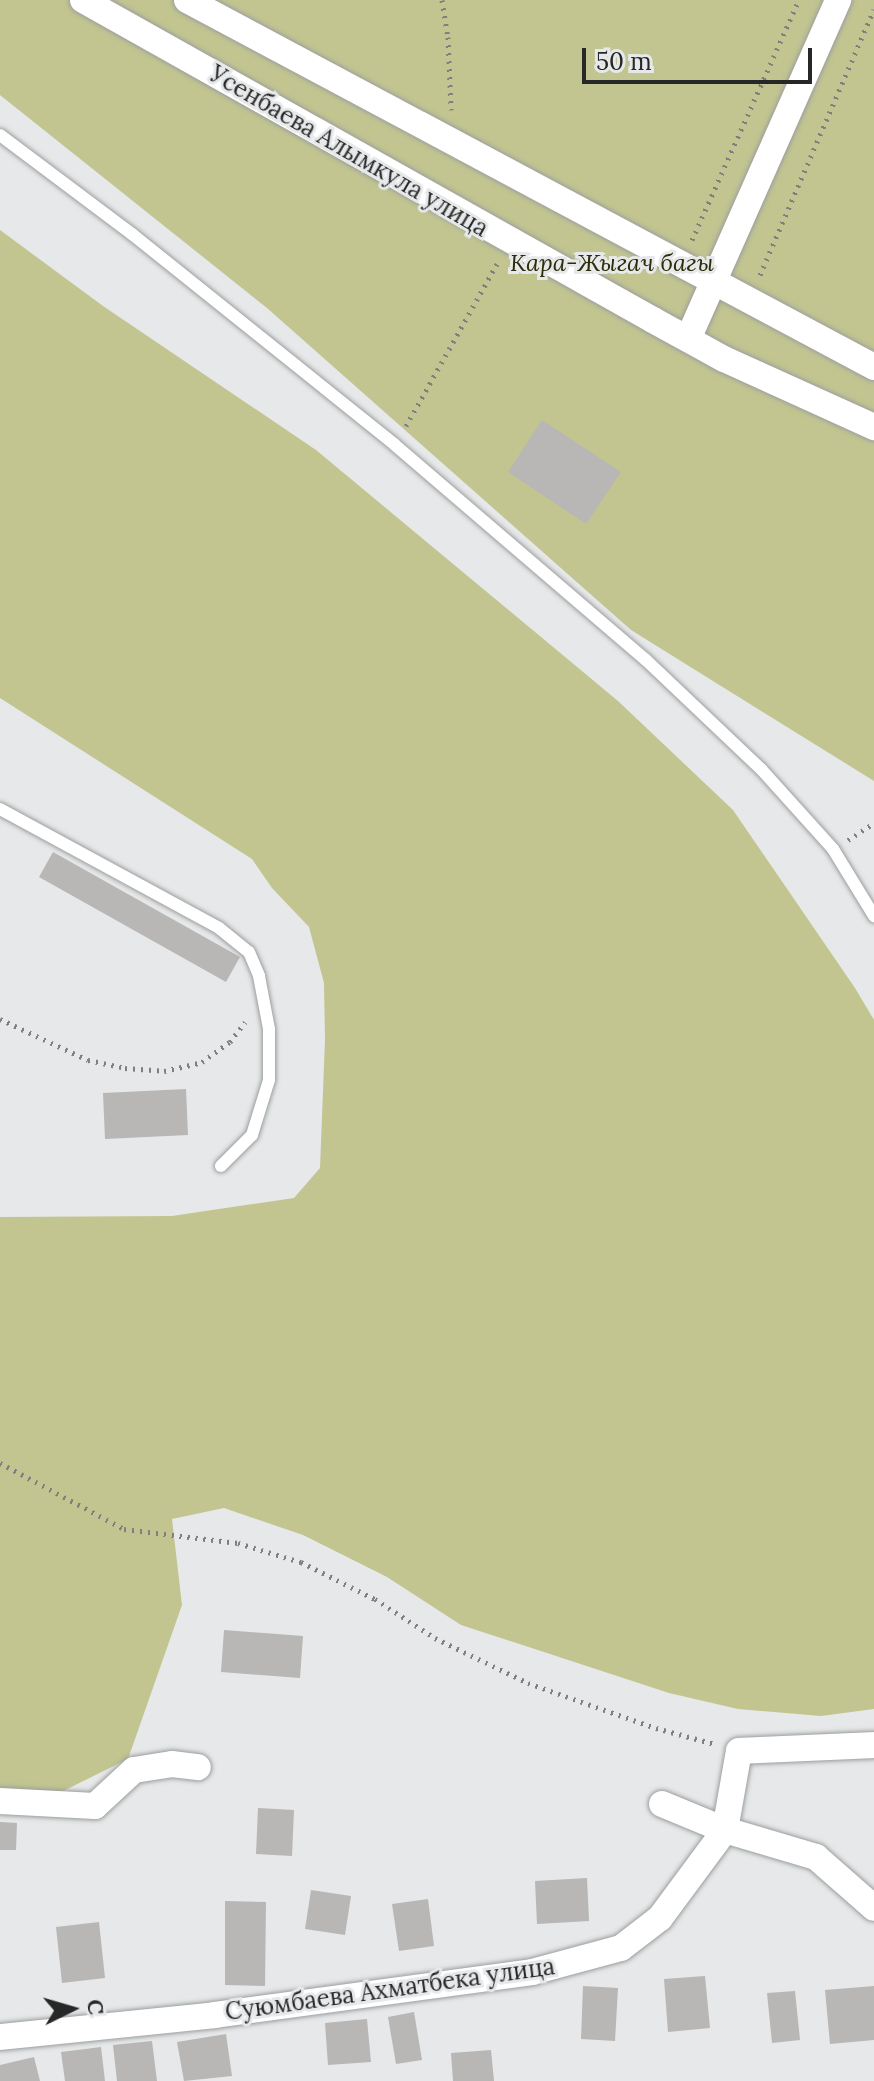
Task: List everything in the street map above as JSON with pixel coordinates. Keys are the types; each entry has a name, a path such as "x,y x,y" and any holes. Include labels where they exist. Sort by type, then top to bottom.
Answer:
{"street":[{"name":"Усенбаева Алымкула улица","path":"83,0 509,242 688,339 874,427"},
{"path":"187,0 874,367"},
{"path":"688,339 838,0"},
{"path":"739,1751 874,1745"},
{"name":"Суюмбаева Ахматбека улица","path":"0,2037 215,2015 532,1972 621,1948 660,1918 725,1830 739,1751"},
{"path":"0,1801 95,1806 134,1770 172,1764 198,1767"},
{"path":"662,1804 725,1830 816,1857 874,1908"}],"lane":[{"path":"0,135 132,234 395,445 646,660 761,769 833,849 874,916"},
{"path":"0,809 219,928 249,952 259,976 269,1029 269,1080 252,1135 221,1166"}],"path":[{"path":"442,0 448,37 452,140"},
{"path":"683,263 799,0"},
{"path":"749,302 874,9"},
{"path":"395,445 509,242"},
{"path":"0,1019 88,1060 125,1068 164,1071 202,1062 230,1042 252,1014 259,976"},
{"path":"0,1463 124,1529 238,1543 301,1562 375,1599 435,1638 528,1683 656,1728 739,1751"}],"green space":[{"name":"Кара-Жыгач багы","path":"0,0 874,0 874,781 631,630 267,308 0,95"},
{"path":"0,230 103,306 316,450 618,701 733,810 874,1020 874,1709 821,1716 738,1709 669,1693 461,1625 387,1577 303,1535 224,1508 172,1519 182,1605 128,1759 57,1794 0,1791 0,1217 172,1216 294,1198 320,1168 325,1040 324,983 309,927 272,888 252,859 0,698"}],"building":[{"path":"542,420 621,472 586,524 508,472"},
{"path":"53,852 240,957 226,982 39,877"},
{"path":"186,1089 188,1135 105,1139 103,1093"},
{"path":"224,1630 303,1636 300,1678 221,1672"},
{"path":"258,1808 294,1810 292,1856 256,1854"},
{"path":"0,1822 17,1823 16,1850 0,1850"},
{"path":"587,1878 589,1921 537,1924 535,1881"},
{"path":"311,1890 351,1896 345,1935 305,1929"},
{"path":"428,1899 434,1946 399,1951 392,1904"},
{"path":"225,1901 266,1902 265,1986 225,1985"},
{"path":"99,1922 105,1978 62,1983 56,1927"},
{"path":"705,1976 710,2028 668,2032 664,1979"},
{"path":"583,1986 618,1988 615,2041 581,2039"},
{"path":"874,1986 874,2040 830,2044 825,1990"},
{"path":"795,1991 800,2040 772,2043 767,1993"},
{"path":"414,2012 422,2060 396,2064 388,2017"},
{"path":"367,2019 371,2062 328,2065 325,2023"},
{"path":"226,2034 232,2076 184,2081 177,2042"},
{"path":"152,2041 157,2081 117,2081 113,2045"},
{"path":"101,2047 105,2081 65,2081 61,2052"},
{"path":"491,2050 494,2081 453,2081 451,2053"},
{"path":"34,2057 40,2081 0,2081 0,2065"}]}
